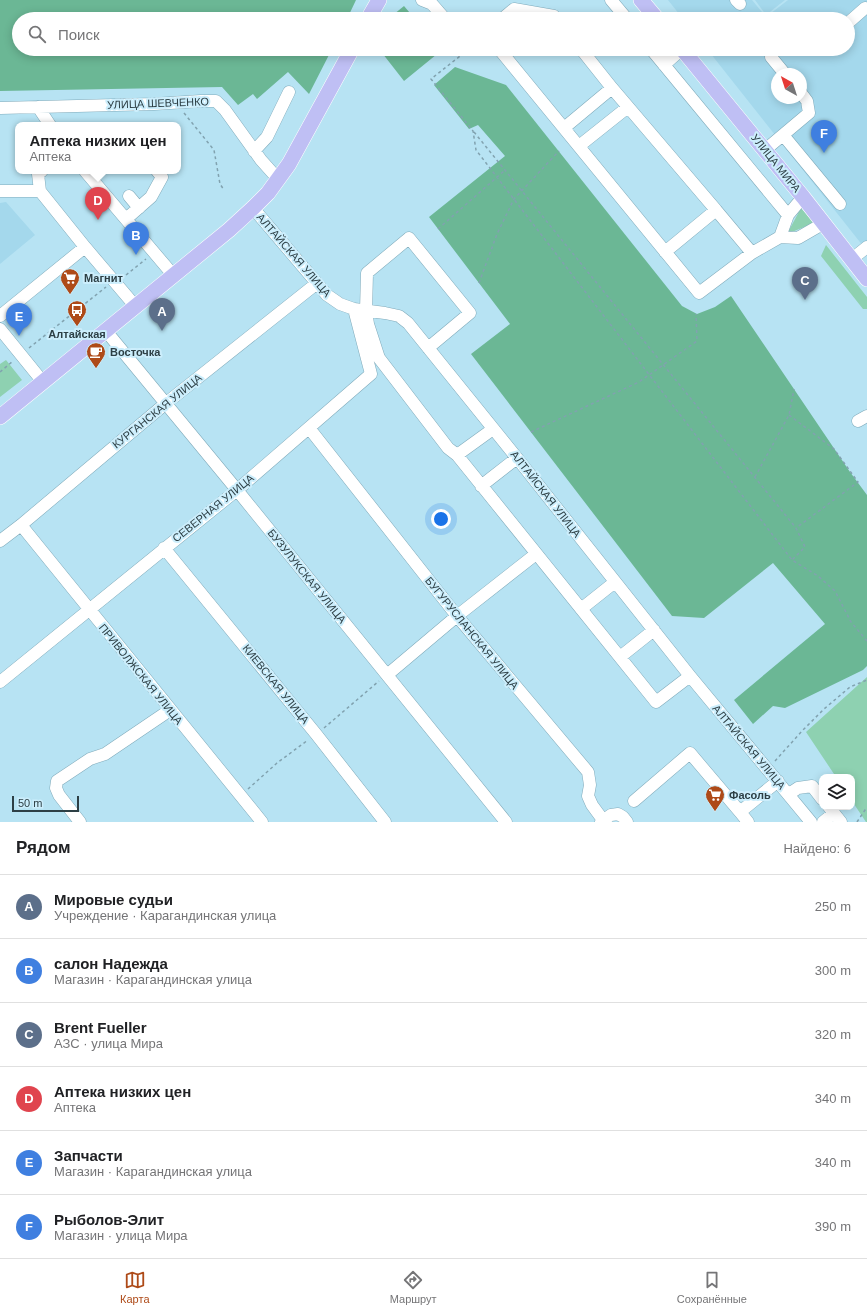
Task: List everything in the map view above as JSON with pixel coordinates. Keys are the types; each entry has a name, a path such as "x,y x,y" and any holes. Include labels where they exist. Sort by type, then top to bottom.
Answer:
{"main road":[{"path":"372,12 379,0"},
{"path":"641,0 651,12"},
{"path":"0,417 174,276 229,230 268,193 290,164 348,56"},
{"name":"УЛИЦА МИРА","path":"688,56 824,223 867,279"}],"street":[{"path":"611,0 621,12"},
{"path":"430,1 439,12"},
{"path":"855,16 864,6"},
{"path":"510,12 514,9 531,12"},
{"path":"504,56 700,294 752,253 780,237 798,238 824,223"},
{"path":"587,56 752,253"},
{"path":"657,56 788,214"},
{"path":"664,65 674,56"},
{"path":"771,56 780,68"},
{"path":"564,128 612,88"},
{"path":"254,151 268,137 289,92"},
{"name":"УЛИЦА ШЕВЧЕНКО","path":"0,108 38,108 216,101 225,110 261,160 278,179"},
{"path":"765,150 809,113 807,101"},
{"path":"579,146 628,107"},
{"path":"38,108 48,122"},
{"path":"784,135 840,204"},
{"path":"38,174 40,190 85,247 136,307"},
{"path":"92,174 126,219 174,276"},
{"path":"126,219 151,197 162,177 160,174"},
{"path":"0,191 40,190"},
{"path":"129,196 139,208"},
{"path":"780,237 788,214 803,197"},
{"name":"АЛТАЙСКАЯ УЛИЦА","path":"253,208 316,284 327,295 340,304 354,309 385,312 399,316 408,323 690,676 811,822"},
{"path":"665,252 716,210"},
{"path":"428,348 470,312 409,238 367,273 366,311 368,324 379,358 448,448 457,455 656,702 690,676"},
{"path":"0,316 85,247"},
{"path":"852,259 867,247"},
{"name":"КУРГАНСКАЯ УЛИЦА","path":"0,542 165,404 316,284"},
{"name":"СЕВЕРНАЯ УЛИЦА","path":"0,682 236,490 372,374 354,309"},
{"path":"0,330 43,382"},
{"name":"БУЗУЛУКСКАЯ УЛИЦА","path":"106,331 506,822"},
{"name":"БУГУРУСЛАНСКАЯ УЛИЦА","path":"309,428 458,616 588,772 590,785 588,796 602,821 611,815 618,814 627,822"},
{"path":"457,455 493,429"},
{"path":"481,486 517,458"},
{"name":"ПРИВОЛЖСКАЯ УЛИЦА","path":"21,525 262,822"},
{"name":"КИЕВСКАЯ УЛИЦА","path":"164,548 316,734 385,822"},
{"path":"387,675 536,554"},
{"path":"581,609 615,582"},
{"path":"620,657 654,630"},
{"path":"80,822 59,795 56,788 57,781 90,759 105,754 170,710"},
{"path":"634,801 690,753 748,822"},
{"path":"740,812 778,781"},
{"path":"789,794 798,788 812,786 819,795"},
{"path":"823,822 834,814"}],"path":[{"path":"460,56 432,79 796,528 805,547 792,560"},
{"path":"176,103 214,150 220,184 224,190"},
{"path":"473,131 476,150 792,560 818,576 835,591 851,622 867,641"},
{"path":"479,282 497,234 514,199 558,151"},
{"path":"438,229 505,170"},
{"path":"126,275 149,257"},
{"path":"26,351 109,284"},
{"path":"530,432 638,382 697,340 696,314"},
{"path":"0,372 16,359"},
{"path":"755,477 789,415 794,389"},
{"path":"789,415 834,449 858,482 796,528"},
{"path":"767,768 824,709 850,687 867,680"},
{"path":"857,822 867,807"}],"shaded area":[{"path":"668,0 752,0 762,12 677,12"},
{"path":"755,0 785,0 770,12 764,12"},
{"path":"788,0 867,0 867,251 713,56 855,56 855,12 772,12"},
{"path":"6,202 35,235 0,264 0,203"}],"green space":[{"path":"0,0 356,0 350,12 12,12 12,56 328,56 309,94 288,72 257,99 253,94 238,105 222,87 0,91"},
{"path":"404,6 409,12 397,12"},
{"path":"384,56 435,56 404,81"},
{"path":"455,67 506,85 682,306 697,314 715,307 731,296 867,495 867,666 863,670 785,708 773,706 753,724 734,700 825,624 773,563 704,618 672,616 471,354 510,324 429,217 505,156 478,125 469,129 434,85"},
{"path":"801,208 814,223 787,234"},
{"path":"826,245 867,297 867,309 863,309 821,256"},
{"path":"6,360 22,380 0,397 0,364"},
{"path":"867,677 867,822 855,806 855,774 834,774 806,732"}],"place":[{"name":"Рыболов-Элит","path":"824,153"},
{"name":"Аптека низких цен","path":"98,220"},
{"name":"салон Надежда","path":"136,255"},
{"name":"Магнит","path":"70,295"},
{"name":"Brent Fueller","path":"805,300"},
{"name":"Алтайская","path":"77,327"},
{"name":"Мировые судьи","path":"162,331"},
{"name":"Запчасти","path":"19,336"},
{"name":"Восточка","path":"96,369"},
{"name":"Фасоль","path":"715,812"}]}
